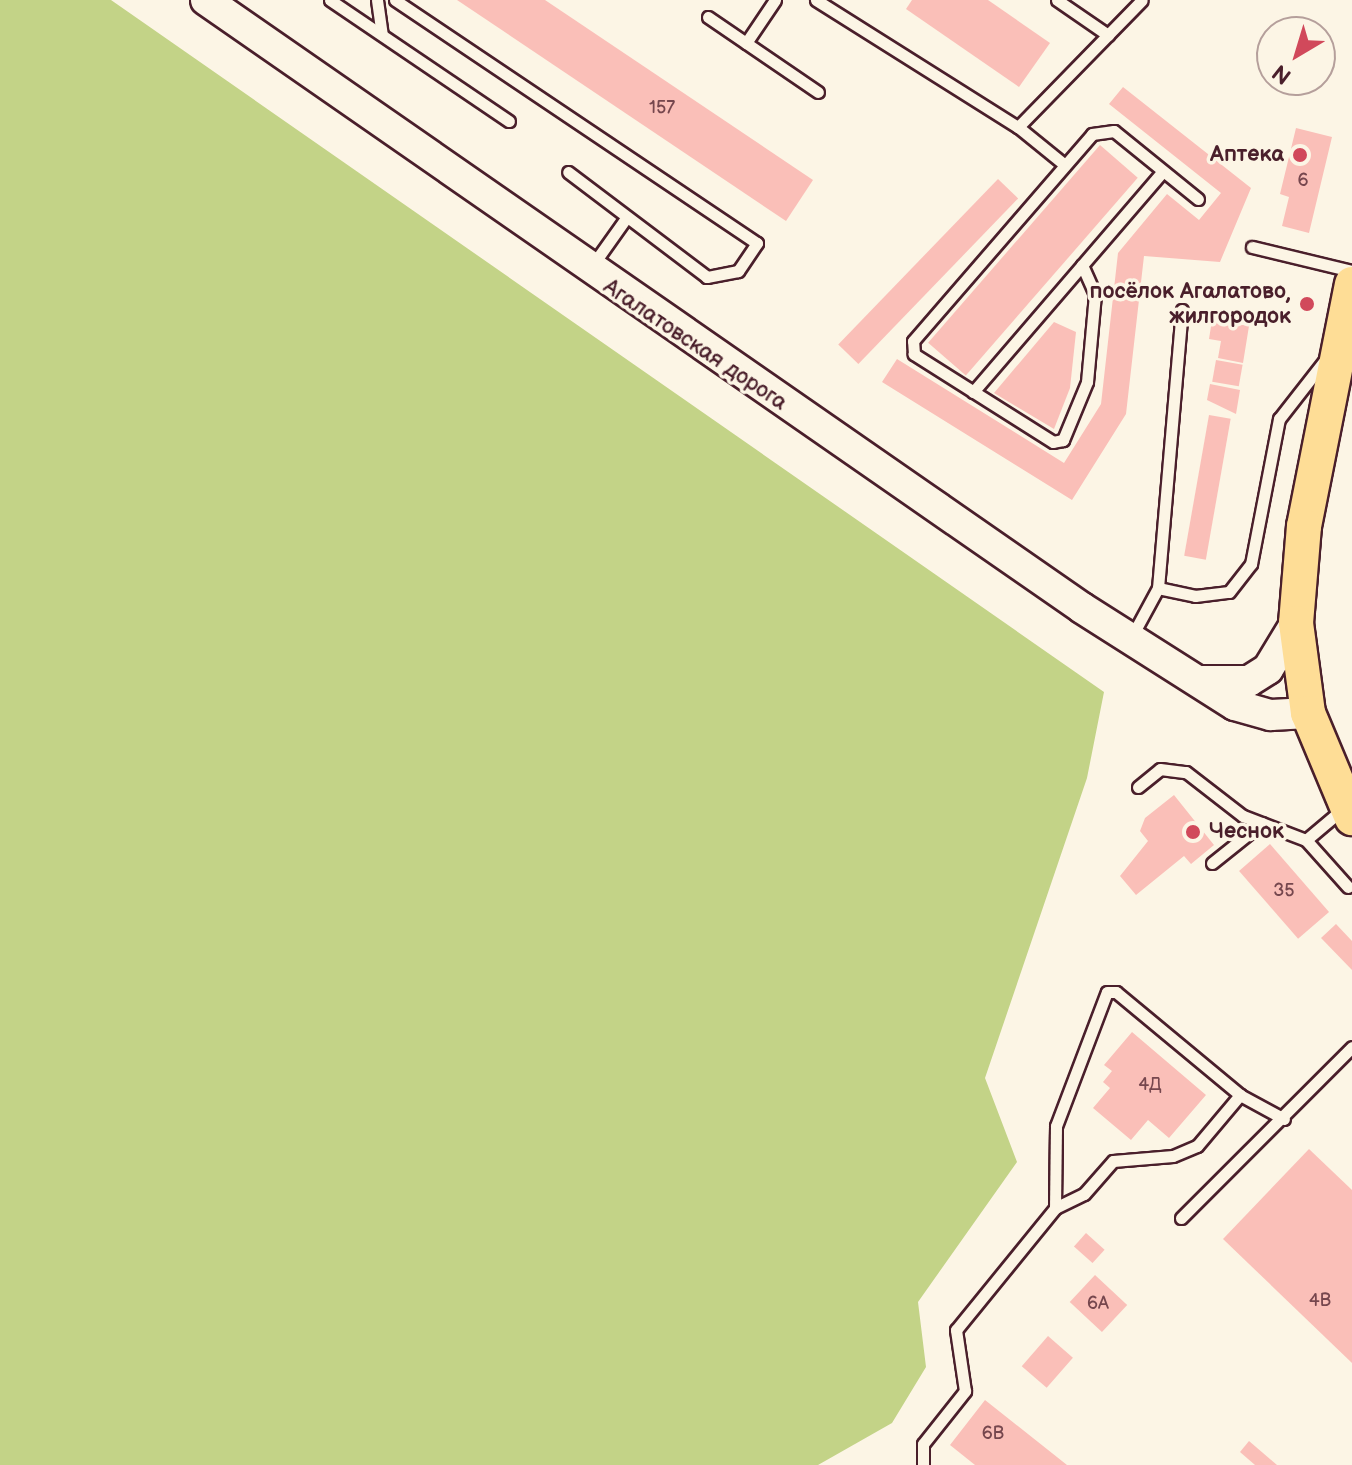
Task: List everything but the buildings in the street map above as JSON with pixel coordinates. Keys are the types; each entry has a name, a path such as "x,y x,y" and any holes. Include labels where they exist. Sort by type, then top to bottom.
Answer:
{"main road":[{"name":"Агалатовская дорога","path":"210,1 588,272 1130,639 1235,705 1271,715 1308,713"},
{"path":"1348,813 1308,713 1296,623 1304,526 1352,284"},
{"path":"1192,678 1224,686 1249,681 1285,648 1296,623"}],"lane":[{"path":"330,0 509,121"},
{"path":"377,0 382,35"},
{"path":"395,0 757,243 738,271 707,277 624,221 568,172"},
{"path":"746,43 775,0"},
{"path":"816,0 1018,127 1065,165"},
{"path":"1057,0 1108,35"},
{"path":"1018,127 1142,0"},
{"path":"708,17 818,92"},
{"path":"1082,265 1095,294 1087,382 1063,440 1053,442 914,354 913,341 1065,165 1102,130 1198,199"},
{"path":"973,392 1163,171"},
{"path":"588,272 624,221"},
{"path":"1252,247 1352,271"},
{"path":"1130,639 1158,588 1182,310"},
{"path":"1158,588 1195,596 1229,592 1251,564 1279,419 1340,342"},
{"path":"1138,787 1173,767 1262,823 1306,840 1348,887"},
{"path":"1306,840 1348,813"},
{"path":"1212,863 1262,823"},
{"path":"1055,1208 1056,1126 1107,992 1116,992 1240,1095 1284,1119"},
{"path":"1181,1218 1284,1119 1352,1047"},
{"path":"923,1465 923,1444 965,1391 956,1330 1055,1208 1084,1194 1113,1161 1173,1156 1197,1146 1240,1095"}],"green space":[{"path":"0,0 111,0 1104,692 1087,778 985,1078 1017,1162 918,1302 926,1367 892,1423 818,1465 0,1465"}],"place":[{"name":"Аптека","path":"1300,155"},
{"name":"посёлок Агалатово, жилгородок","path":"1307,304"},
{"name":"Чеснок","path":"1193,832"}]}
